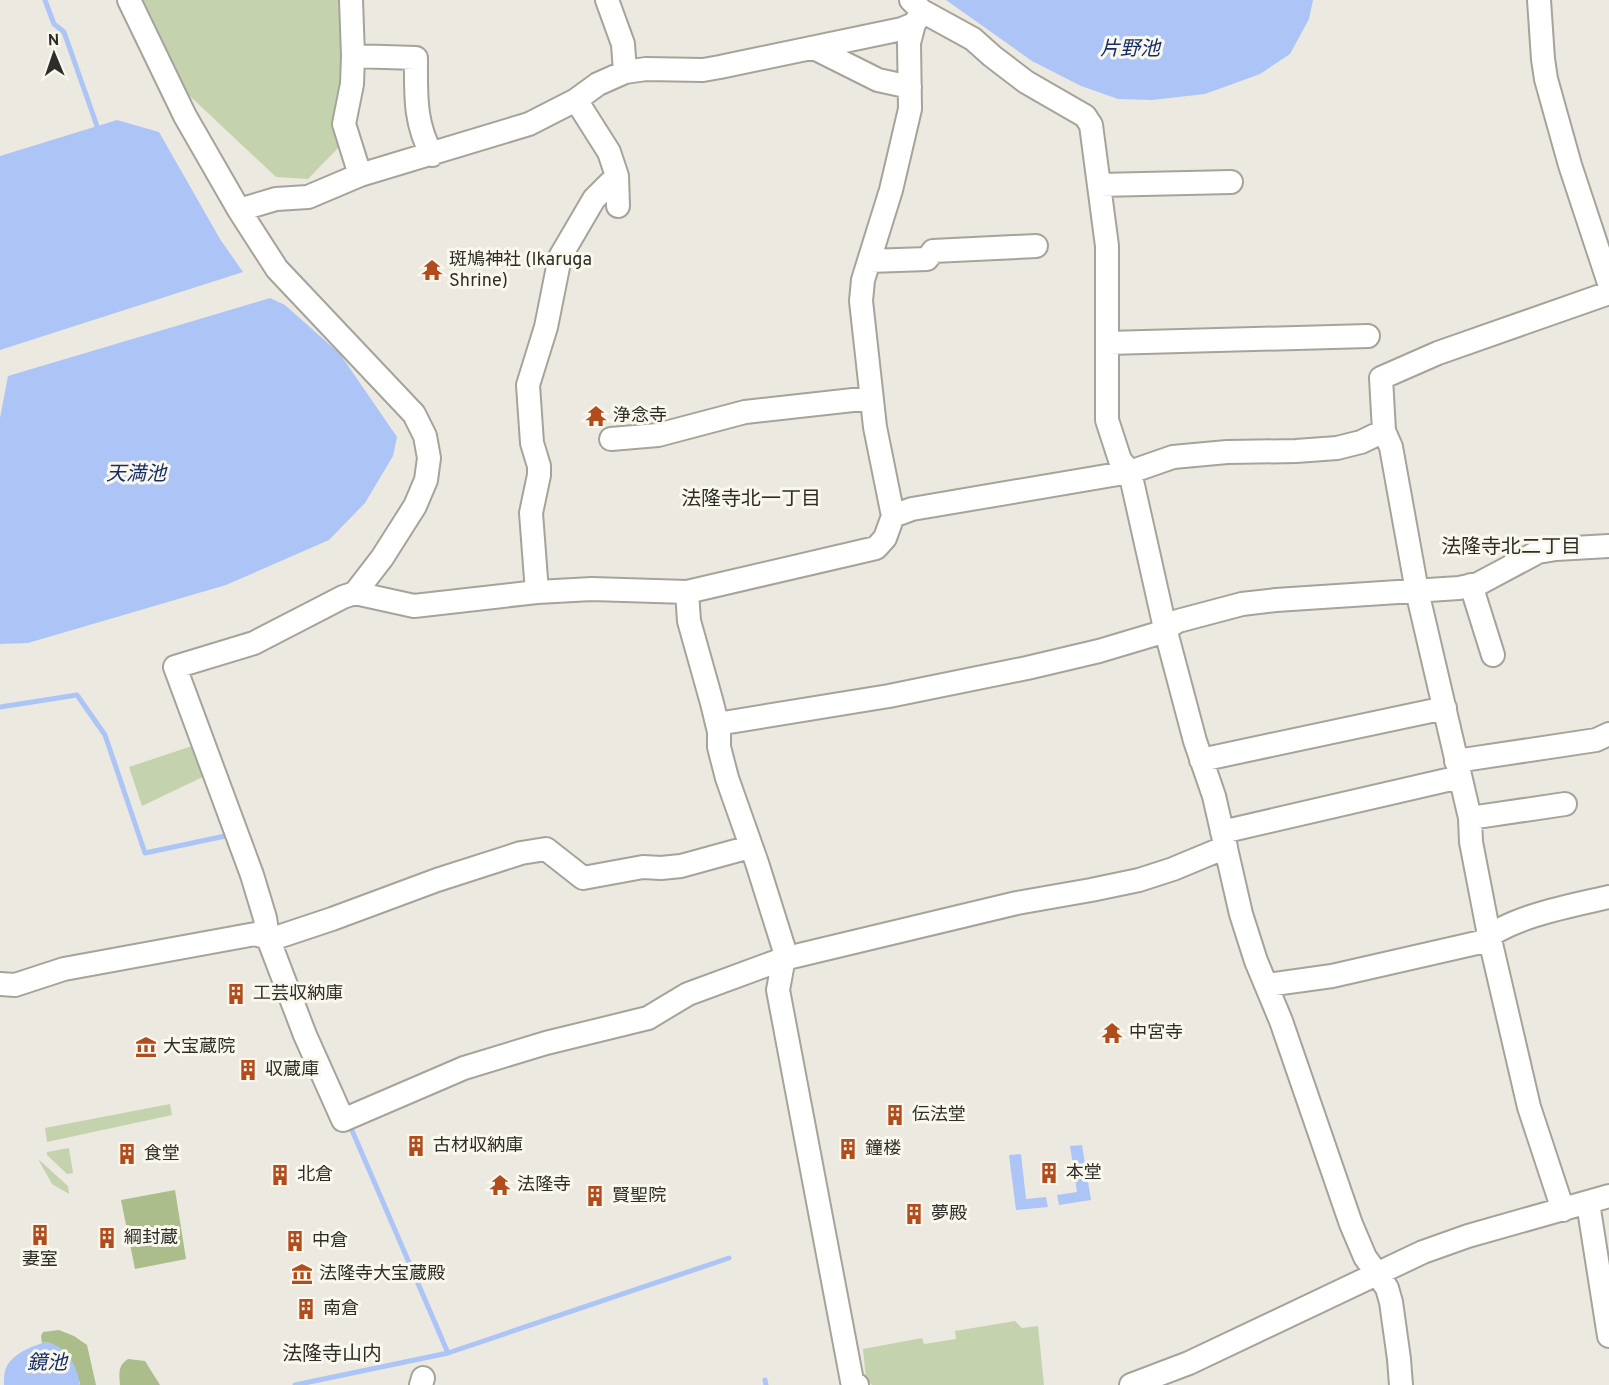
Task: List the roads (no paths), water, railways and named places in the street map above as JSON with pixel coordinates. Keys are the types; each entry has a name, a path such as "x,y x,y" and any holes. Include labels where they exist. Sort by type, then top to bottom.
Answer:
{"street":[{"path":"129,0 185,116 239,210 277,269 414,414 425,436 429,458 426,480 415,506 382,558 355,593 254,643 175,667 246,858 265,918 268,938 305,1035 343,1120 464,1068 546,1043 648,1018 688,994 783,959 1017,903 1139,880 1200,859 1224,840 1458,769 1596,740 1609,734"},
{"path":"351,0 352,84 344,124 360,175"},
{"path":"607,0 623,44 626,72"},
{"path":"1539,0 1542,60 1546,79 1570,165 1609,283"},
{"path":"239,210 276,199 308,196 360,175 529,124 576,100 598,84 626,72 646,69 703,70 814,48 902,29 916,12"},
{"path":"355,593 414,606 537,592 592,589 687,592 876,548 885,538 894,516 875,427 861,301 863,280 891,190 910,109 909,43 916,12"},
{"path":"916,12 973,39 1026,82 1085,116 1091,125 1107,246 1107,420 1120,460 1130,472 1165,628 1201,760 1214,796 1241,914 1351,1224 1365,1257 1387,1288 1392,1302 1400,1359 1401,1385"},
{"path":"814,48 878,80 910,87"},
{"path":"353,56 416,58 418,118 432,155"},
{"path":"576,100 609,152 617,176 618,206"},
{"path":"537,592 531,513 539,475 532,443 528,385 546,327 560,257 594,198 617,176"},
{"path":"1099,185 1231,182"},
{"path":"868,261 927,259 933,251 1036,246"},
{"path":"1563,1210 1530,1107 1490,935 1471,842 1470,818 1417,591 1391,447 1384,431 1381,378 1438,353 1609,293"},
{"path":"1108,343 1368,336"},
{"path":"611,439 658,435 745,412 871,398"},
{"path":"894,516 912,509 1130,472 1173,457 1227,452 1337,448 1360,442 1384,431"},
{"path":"717,724 888,696 1027,668 1099,651 1156,634 1178,621 1242,604 1459,588 1478,584 1538,552 1609,546"},
{"path":"1471,585 1493,655"},
{"path":"687,592 689,621 717,724 719,747 727,778 785,952 778,990 852,1381 857,1385"},
{"path":"1201,760 1445,708"},
{"path":"1470,818 1565,804"},
{"path":"0,984 15,985 64,969 255,934 268,938 278,937 332,920 437,880 521,853 546,849 583,878 643,867 681,866 750,847"},
{"path":"1267,985 1332,976 1481,942 1501,928 1551,911 1609,897"},
{"path":"1131,1385 1189,1363 1423,1252 1468,1236 1599,1199 1609,1336"}],"water":[{"name":"片野池","path":"946,0 1313,0 1309,19 1290,54 1260,74 1205,94 1152,100 1118,99 1081,86 1032,61"},
{"path":"117,120 159,132 220,239 243,272 0,350 0,156"},
{"name":"天満池","path":"270,298 285,305 340,354 397,437 393,456 365,503 329,540 226,585 28,643 0,644 0,418 8,376"},
{"path":"1082,1145 1091,1200 1059,1205 1057,1195 1077,1192 1070,1146"},
{"path":"1021,1154 1026,1199 1046,1197 1048,1207 1016,1210 1009,1155"},
{"name":"鏡池","path":"47,1342 60,1348 70,1358 80,1385 4,1385 5,1370 14,1357 36,1345"}],"waterway":[{"path":"45,0 54,24 64,32 97,126"},
{"path":"0,707 77,695 105,735 145,853 230,835"},
{"path":"351,1128 448,1353 729,1258"},
{"path":"295,1385 448,1353"},
{"path":"765,1380 766,1385"}],"place":[{"name":"斑鳩神社 (Ikaruga Shrine)","path":"432,270"},
{"name":"浄念寺","path":"596,416"},
{"name":"工芸収納庫","path":"236,994"},
{"name":"中宮寺","path":"1112,1033"},
{"name":"大宝蔵院","path":"146,1047"},
{"name":"収蔵庫","path":"248,1070"},
{"name":"伝法堂","path":"895,1115"},
{"name":"古材収納庫","path":"416,1146"},
{"name":"鐘楼","path":"848,1149"},
{"name":"食堂","path":"127,1154"},
{"name":"本堂","path":"1049,1173"},
{"name":"北倉","path":"280,1175"},
{"name":"法隆寺","path":"500,1185"},
{"name":"賢聖院","path":"595,1196"},
{"name":"夢殿","path":"914,1214"},
{"name":"妻室","path":"40,1235"},
{"name":"綱封蔵","path":"107,1238"},
{"name":"中倉","path":"295,1241"},
{"name":"法隆寺大宝蔵殿","path":"302,1274"},
{"name":"南倉","path":"306,1309"}],"district":[{"name":"法隆寺北一丁目","path":"751,500"},
{"name":"法隆寺北二丁目","path":"1511,548"},
{"name":"法隆寺山内","path":"332,1355"}]}
